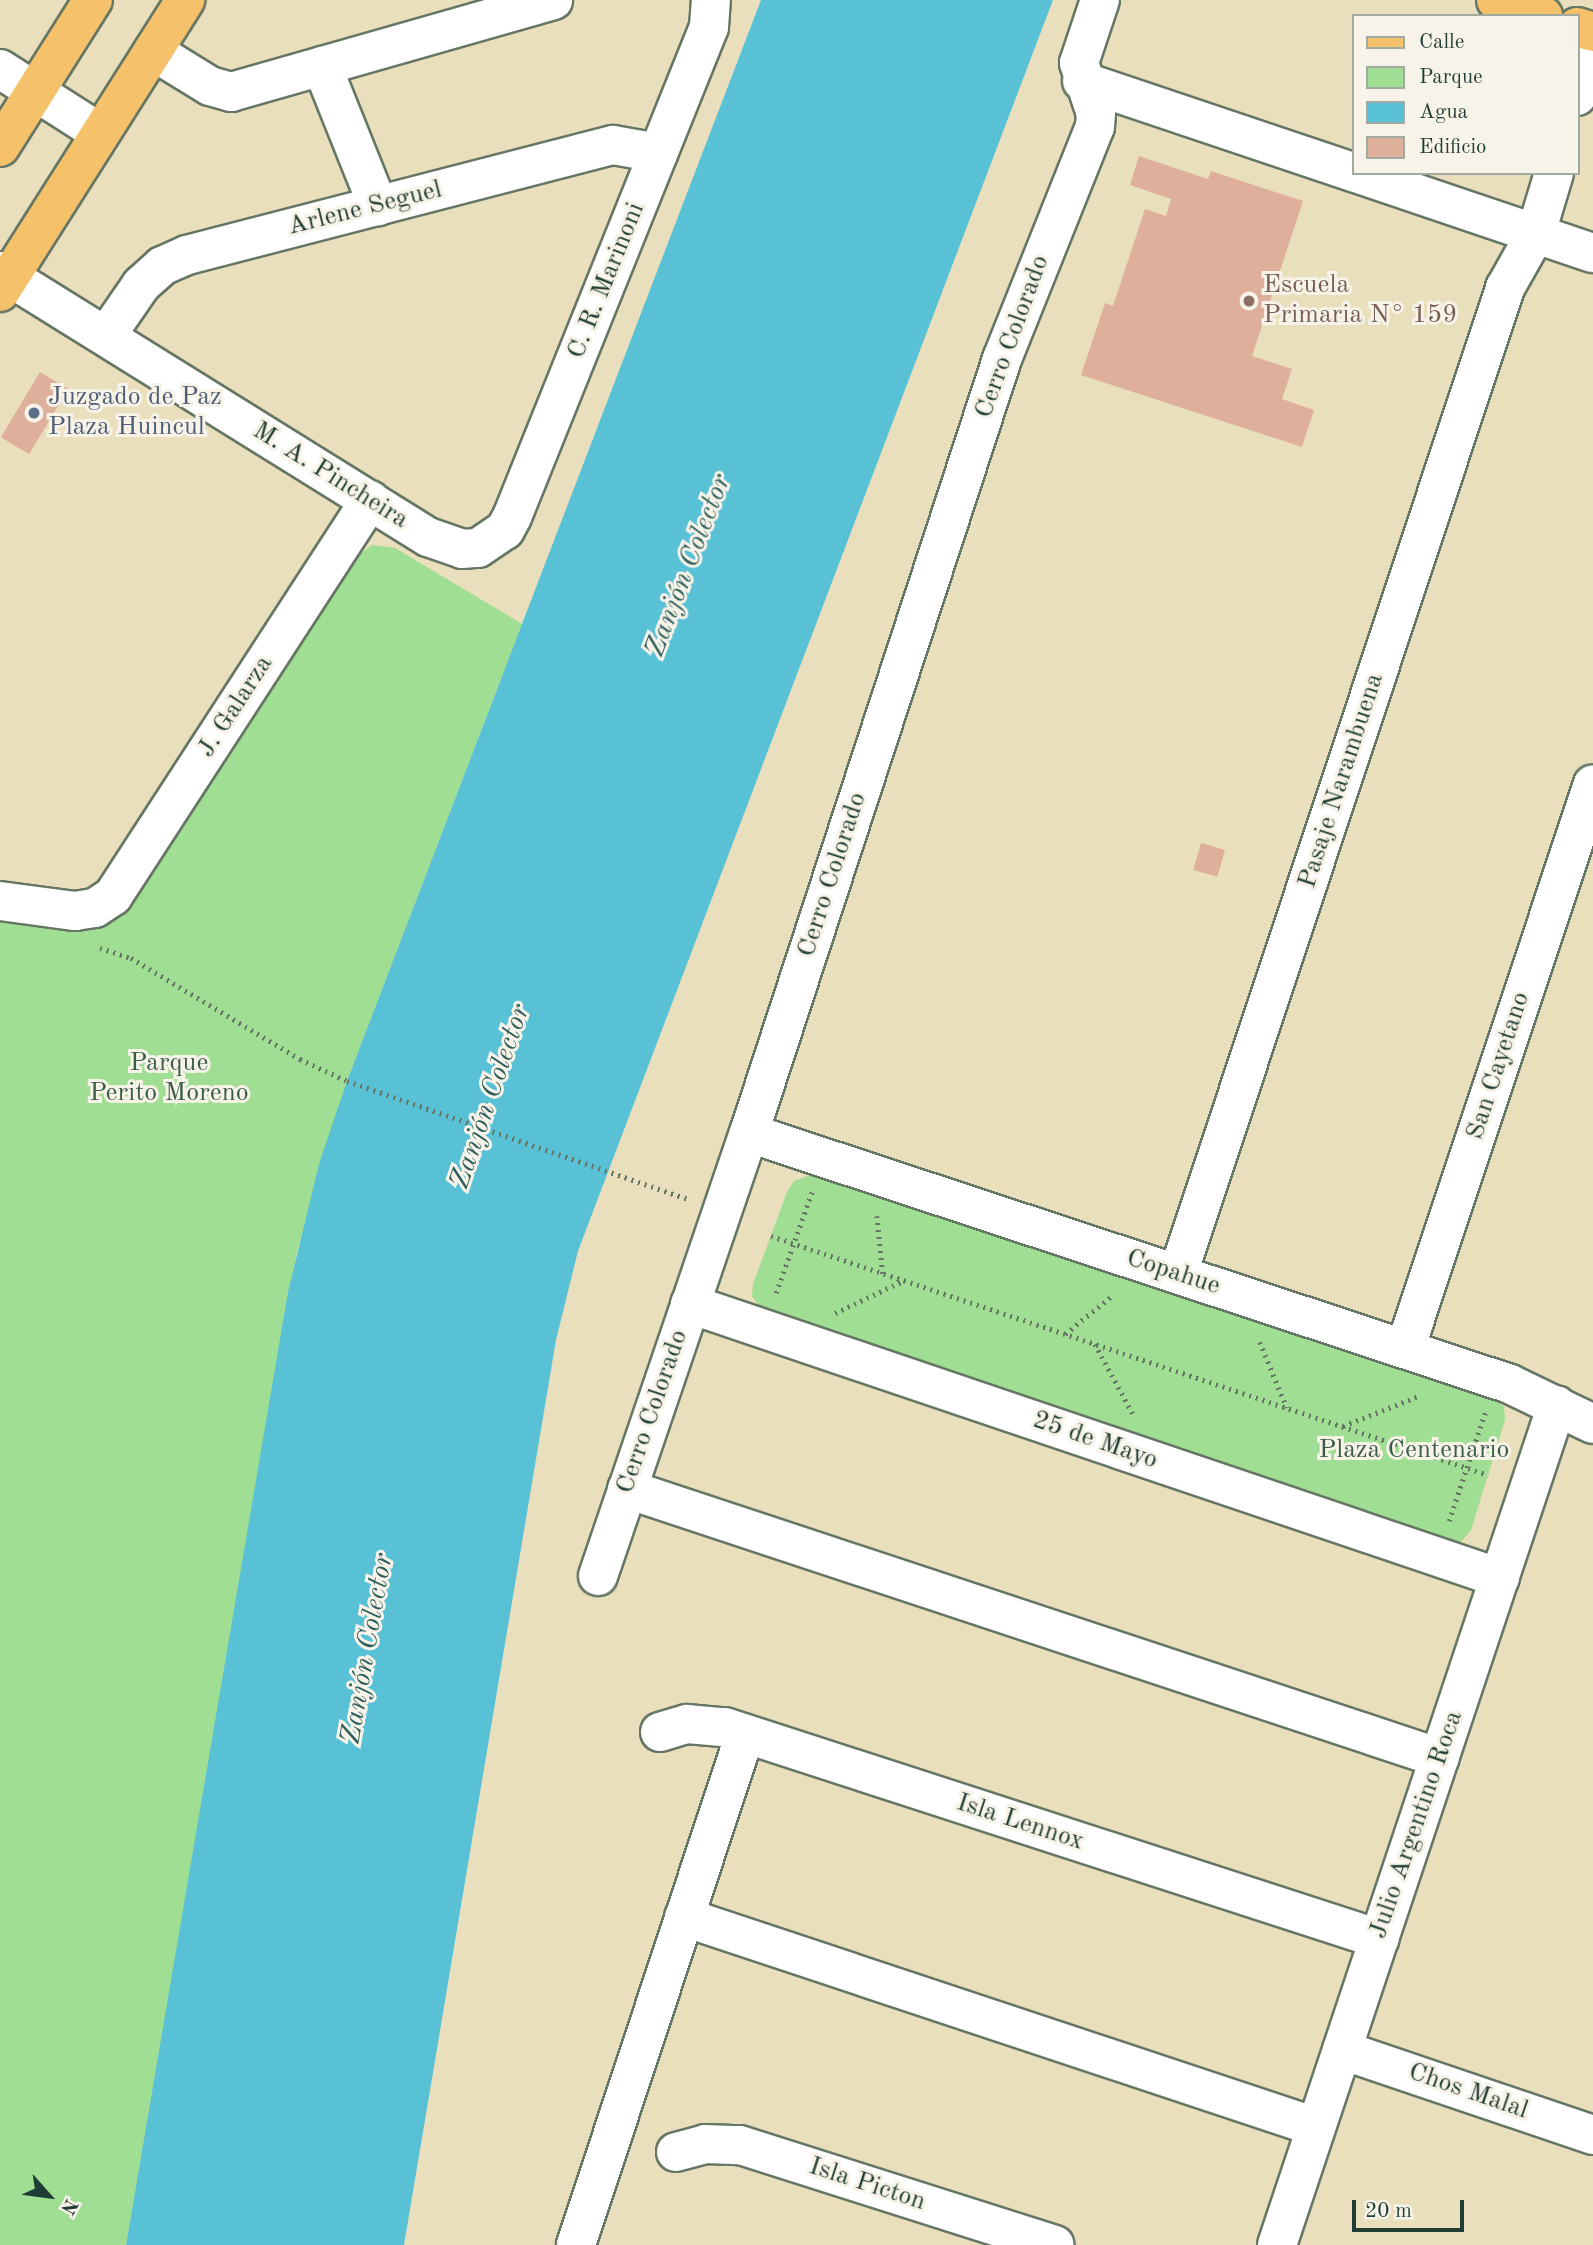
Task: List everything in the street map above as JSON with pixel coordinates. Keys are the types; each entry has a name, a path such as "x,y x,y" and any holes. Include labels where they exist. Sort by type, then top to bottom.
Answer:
{"main road":[{"path":"0,146 93,0"},
{"path":"3,280 185,0"},
{"path":"1496,0 1537,14"}],"street":[{"path":"153,51 224,92 552,0"},
{"name":"C. R. Marinoni","path":"478,548 505,530 512,517 709,27 711,0"},
{"path":"1100,0 1079,63 1083,81 1352,172"},
{"path":"1579,90 1593,44"},
{"path":"322,66 378,206"},
{"path":"0,69 100,134"},
{"name":"Cerro Colorado","path":"598,1576 749,1133 994,382 1096,121 1083,81"},
{"name":"Arlene Seguel","path":"106,337 141,285 175,259 613,145 658,153"},
{"path":"1361,175 1593,253"},
{"name":"Pasaje Narambuena","path":"1178,1274 1505,288 1536,233 1553,175"},
{"name":"M. A. Pincheira","path":"3,280 106,337 445,544 478,548"},
{"name":"J. Galarza","path":"0,901 75,911 95,908 120,887 370,500"},
{"name":"San Cayetano","path":"1405,1349 1593,784"},
{"name":"Copahue","path":"749,1133 1510,1384 1582,1412"},
{"name":"25 de Mayo","path":"690,1304 1500,1578"},
{"name":"Julio Argentino Roca","path":"1277,2245 1500,1578 1582,1412"},
{"path":"627,1489 1440,1759"},
{"name":"Isla Lennox","path":"660,1732 699,1723 745,1734 1379,1939"},
{"path":"576,2245 745,1734"},
{"path":"684,1917 1317,2127"},
{"name":"Chos Malal","path":"1342,2050 1593,2134"},
{"name":"Isla Picton","path":"676,2152 705,2144 740,2145 1055,2245"}],"path":[{"path":"92,947 124,953 300,1059 347,1081 605,1172 722,1209"},
{"path":"773,1303 814,1185"},
{"path":"876,1214 883,1274"},
{"path":"771,1236 1488,1475"},
{"path":"831,1315 903,1281"},
{"path":"1065,1334 1114,1294"},
{"path":"1260,1342 1287,1408"},
{"path":"1095,1344 1135,1418"},
{"path":"1342,1426 1420,1396"},
{"path":"1445,1533 1487,1406"}],"green space":[{"name":"Parque Perito Moreno","path":"372,545 395,548 522,624 347,1081 297,1251 126,2245 0,2245 0,920 99,925 125,912 352,560"},
{"name":"Plaza Centenario","path":"811,1175 1495,1398 1504,1407 1505,1420 1471,1530 1460,1543 1442,1542 758,1305 752,1296 753,1284 787,1192 794,1181"}],"water":[{"name":"Zanjón Colector","path":"761,0 1053,0 578,1251 556,1340 404,2245 126,2245 288,1292 319,1164 347,1081"}],"building":[{"path":"1139,156 1208,179 1211,171 1303,201 1252,356 1292,369 1282,399 1314,410 1302,447 1081,375 1105,303 1113,306 1145,209 1166,216 1171,199 1130,185"},
{"name":"Juzgado de Paz Plaza Huincul","path":"40,372 68,389 29,454 1,437"},
{"path":"1201,843 1225,850 1217,877 1193,870"}],"place":[{"name":"Escuela Primaria N° 159","path":"1249,301"},
{"name":"Juzgado de Paz Plaza Huincul","path":"34,413"}]}
